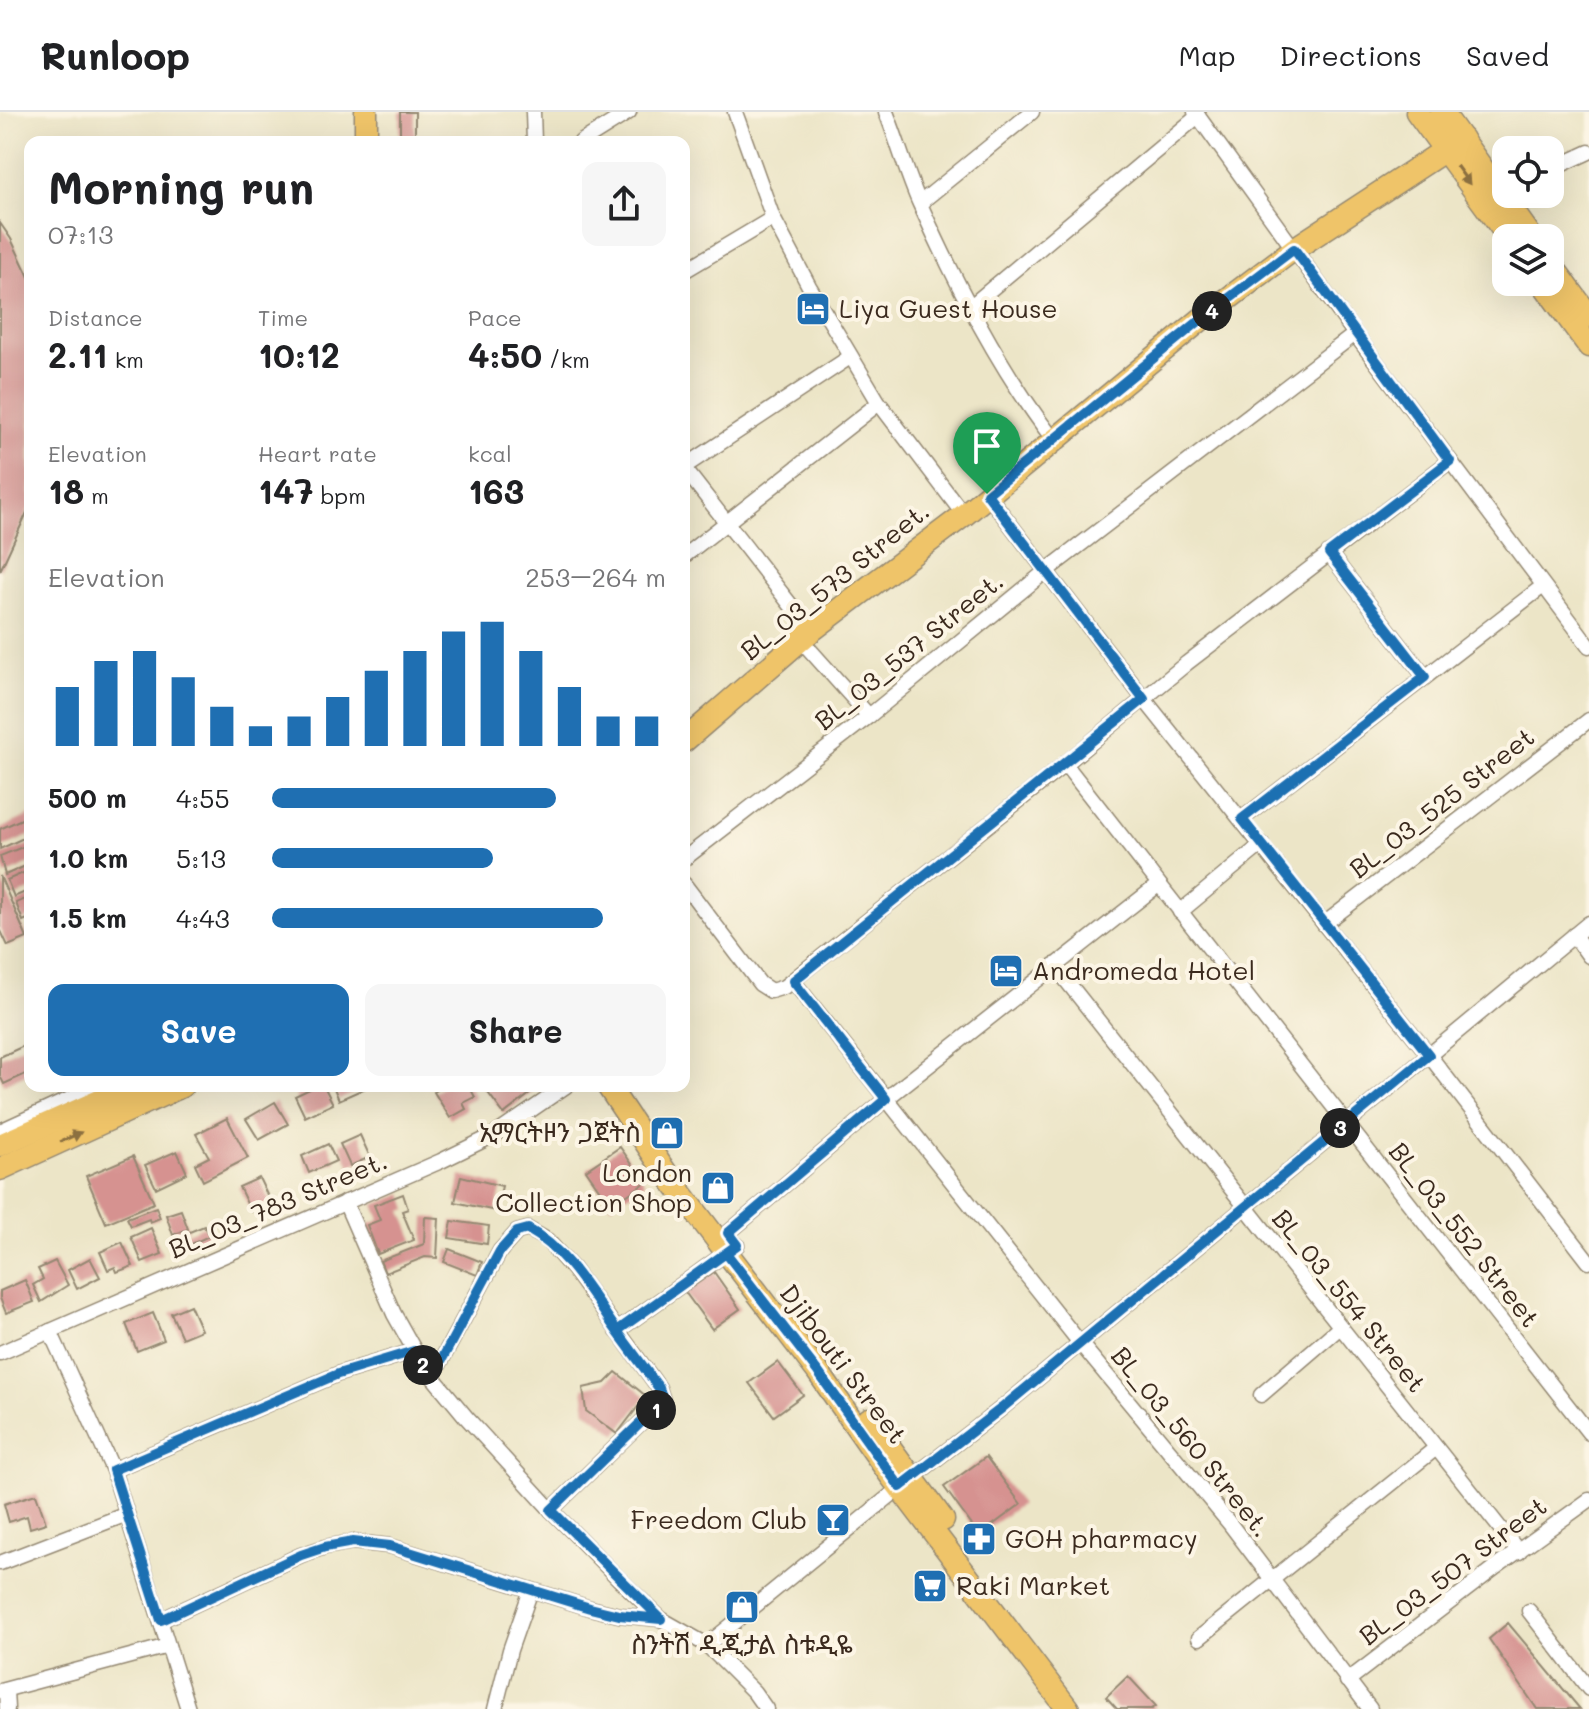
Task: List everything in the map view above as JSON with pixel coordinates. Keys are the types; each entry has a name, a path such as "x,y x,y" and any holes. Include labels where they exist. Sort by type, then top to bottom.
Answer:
{"main road":[{"path":"357,112 357,136"},
{"path":"366,112 366,136"},
{"path":"1417,112 1453,144 1492,190"},
{"path":"1442,112 1453,144"},
{"name":"BL_03_573 Street.","path":"690,736 806,636 964,515 1204,317 1294,249 1453,144"},
{"path":"1507,208 1520,224"},
{"path":"1564,282 1589,316"},
{"path":"1552,296 1589,346"},
{"path":"0,1145 119,1092"},
{"path":"0,1169 169,1092"},
{"path":"612,1092 666,1173 731,1244"},
{"path":"625,1092 731,1244 1068,1709"},
{"name":"Djibouti Street","path":"906,1482 1080,1709"}],"street":[{"path":"533,112 534,136"},
{"path":"591,136 629,112"},
{"path":"735,112 773,218 850,357 879,403 964,515"},
{"path":"886,112 920,203 971,306 1026,403 1053,439"},
{"path":"920,203 1032,112"},
{"path":"971,306 1197,114 1355,334 1589,646"},
{"path":"1564,164 1589,152"},
{"path":"690,267 773,218"},
{"name":"BL_03_537 Street.","path":"690,854 869,716 1046,571 1355,334"},
{"path":"690,464 850,357"},
{"path":"690,551 879,403"},
{"path":"690,892 752,976 771,991 793,981 1144,699 1450,461"},
{"path":"690,476 806,636 869,716"},
{"path":"987,494 1144,699 1429,1055 1589,1262"},
{"path":"1329,553 1425,677"},
{"path":"1242,819 1543,586"},
{"name":"BL_03_525 Street","path":"1324,924 1589,720"},
{"name":"BL_03_552 Street","path":"1065,764 1589,1433"},
{"path":"1180,912 1262,844"},
{"path":"617,1331 731,1244 886,1099 1158,885"},
{"path":"707,1645 1080,1343 1589,923"},
{"path":"1574,935 1589,956"},
{"name":"BL_03_554 Street","path":"1054,965 1519,1552"},
{"name":"BL_03_560 Street.","path":"793,981 1080,1343 1230,1524 1370,1709"},
{"path":"0,1131 85,1092"},
{"name":"BL_03_783 Street.","path":"0,1353 496,1134 557,1092"},
{"path":"345,1202 394,1314 414,1351 433,1376 497,1453 551,1510 661,1619 707,1645 754,1692 766,1709"},
{"path":"433,1376 500,1251 517,1232 528,1229 547,1240 573,1269 659,1388 663,1401 551,1510"},
{"path":"1261,1395 1339,1328"},
{"path":"50,1331 113,1470 188,1709"},
{"path":"113,1470 338,1374 414,1351"},
{"path":"1199,1638 1436,1448"},
{"name":"BL_03_507 Street","path":"1347,1681 1589,1500"},
{"path":"0,1563 127,1514"},
{"path":"161,1620 301,1555 353,1542 390,1546 619,1615 661,1619"},
{"path":"495,1709 510,1650 531,1590"},
{"path":"1529,1611 1589,1689"},
{"path":"7,1709 3,1690 168,1646"}],"building":[{"path":"400,112 415,112 415,136 400,136"},
{"path":"0,223 24,266 24,519 0,571"},
{"path":"24,818 24,838 0,849 0,829"},
{"path":"24,846 24,867 5,875 0,856"},
{"path":"24,873 24,893 14,897 7,880"},
{"path":"0,876 24,931 24,939 8,946 0,929"},
{"path":"24,900 23,921 16,903"},
{"path":"24,1046 24,1075 4,1084 0,1076 0,1057"},
{"path":"303,1092 327,1092 333,1104 305,1117 295,1096"},
{"path":"336,1092 357,1092 339,1100"},
{"path":"434,1092 472,1092 475,1097 463,1103 466,1109 450,1118"},
{"path":"488,1092 532,1092 504,1114"},
{"path":"275,1102 288,1124 259,1140 246,1119"},
{"path":"227,1118 248,1158 203,1181 195,1164 209,1157 196,1134"},
{"path":"360,1135 370,1157 350,1166 340,1144"},
{"path":"328,1144 336,1161 309,1173 302,1156"},
{"path":"620,1147 645,1183 611,1206 586,1170"},
{"path":"177,1151 187,1173 156,1188 145,1165"},
{"path":"133,1156 154,1203 106,1223 86,1176"},
{"path":"461,1176 502,1186 496,1211 455,1202"},
{"path":"259,1178 271,1203 251,1212 239,1187"},
{"path":"403,1194 408,1209 402,1211 414,1240 378,1254 367,1225 380,1220 374,1205"},
{"path":"156,1207 160,1218 131,1226 127,1218"},
{"path":"181,1210 188,1229 173,1235 166,1215"},
{"path":"425,1217 439,1218 437,1258 425,1257 385,1273 380,1261 424,1244"},
{"path":"452,1221 489,1226 487,1244 449,1238"},
{"path":"204,1226 209,1236 187,1246 182,1235"},
{"path":"151,1228 162,1254 142,1262 131,1237"},
{"path":"122,1242 133,1266 117,1272 115,1267 108,1270 100,1252"},
{"path":"449,1249 482,1262 477,1275 444,1262"},
{"path":"90,1258 100,1277 77,1289 68,1270"},
{"path":"55,1261 68,1285 41,1302 33,1285 43,1279 38,1269"},
{"path":"714,1272 740,1309 712,1329 685,1292"},
{"path":"25,1280 34,1302 6,1313 0,1291"},
{"path":"190,1305 201,1330 182,1338 171,1313"},
{"path":"153,1313 164,1340 137,1351 126,1324"},
{"path":"778,1362 803,1395 774,1416 749,1383"},
{"path":"616,1372 646,1396 617,1434 586,1411 583,1388 605,1383"},
{"path":"986,1457 1021,1504 979,1535 944,1487"},
{"path":"36,1494 46,1523 30,1528 27,1516 9,1522 4,1504"},
{"path":"1508,1623 1580,1709 1537,1709 1489,1639"},
{"path":"1128,1676 1156,1706 1152,1709 1117,1709 1106,1697"}],"place":[{"name":"Liya Guest House","path":"813,309"},
{"name":"Andromeda Hotel","path":"1006,971"},
{"name":"ኢማርትዞን ጋጀትስ","path":"667,1133"},
{"name":"London Collection Shop","path":"718,1188"},
{"name":"Freedom Club","path":"833,1520"},
{"name":"GOH pharmacy","path":"979,1539"},
{"name":"Raki Market","path":"930,1586"},
{"name":"ስንትሽ ዲጂታል ስቱዲዬ","path":"742,1607"}],"route":[{"path":"987,494 1144,699 793,981 886,1099 728,1233 737,1245 671,1292 617,1331 659,1388 663,1401 551,1510 661,1619 619,1615 590,1608 390,1546 353,1542 301,1555 161,1620 113,1470 338,1374 414,1351 433,1376 500,1251 517,1232 528,1229 547,1240 573,1269 617,1331 726,1253 818,1372 900,1487 1002,1408 1429,1055 1242,819 1425,677 1329,553 1450,461 1294,249 1204,317 987,494"}]}
